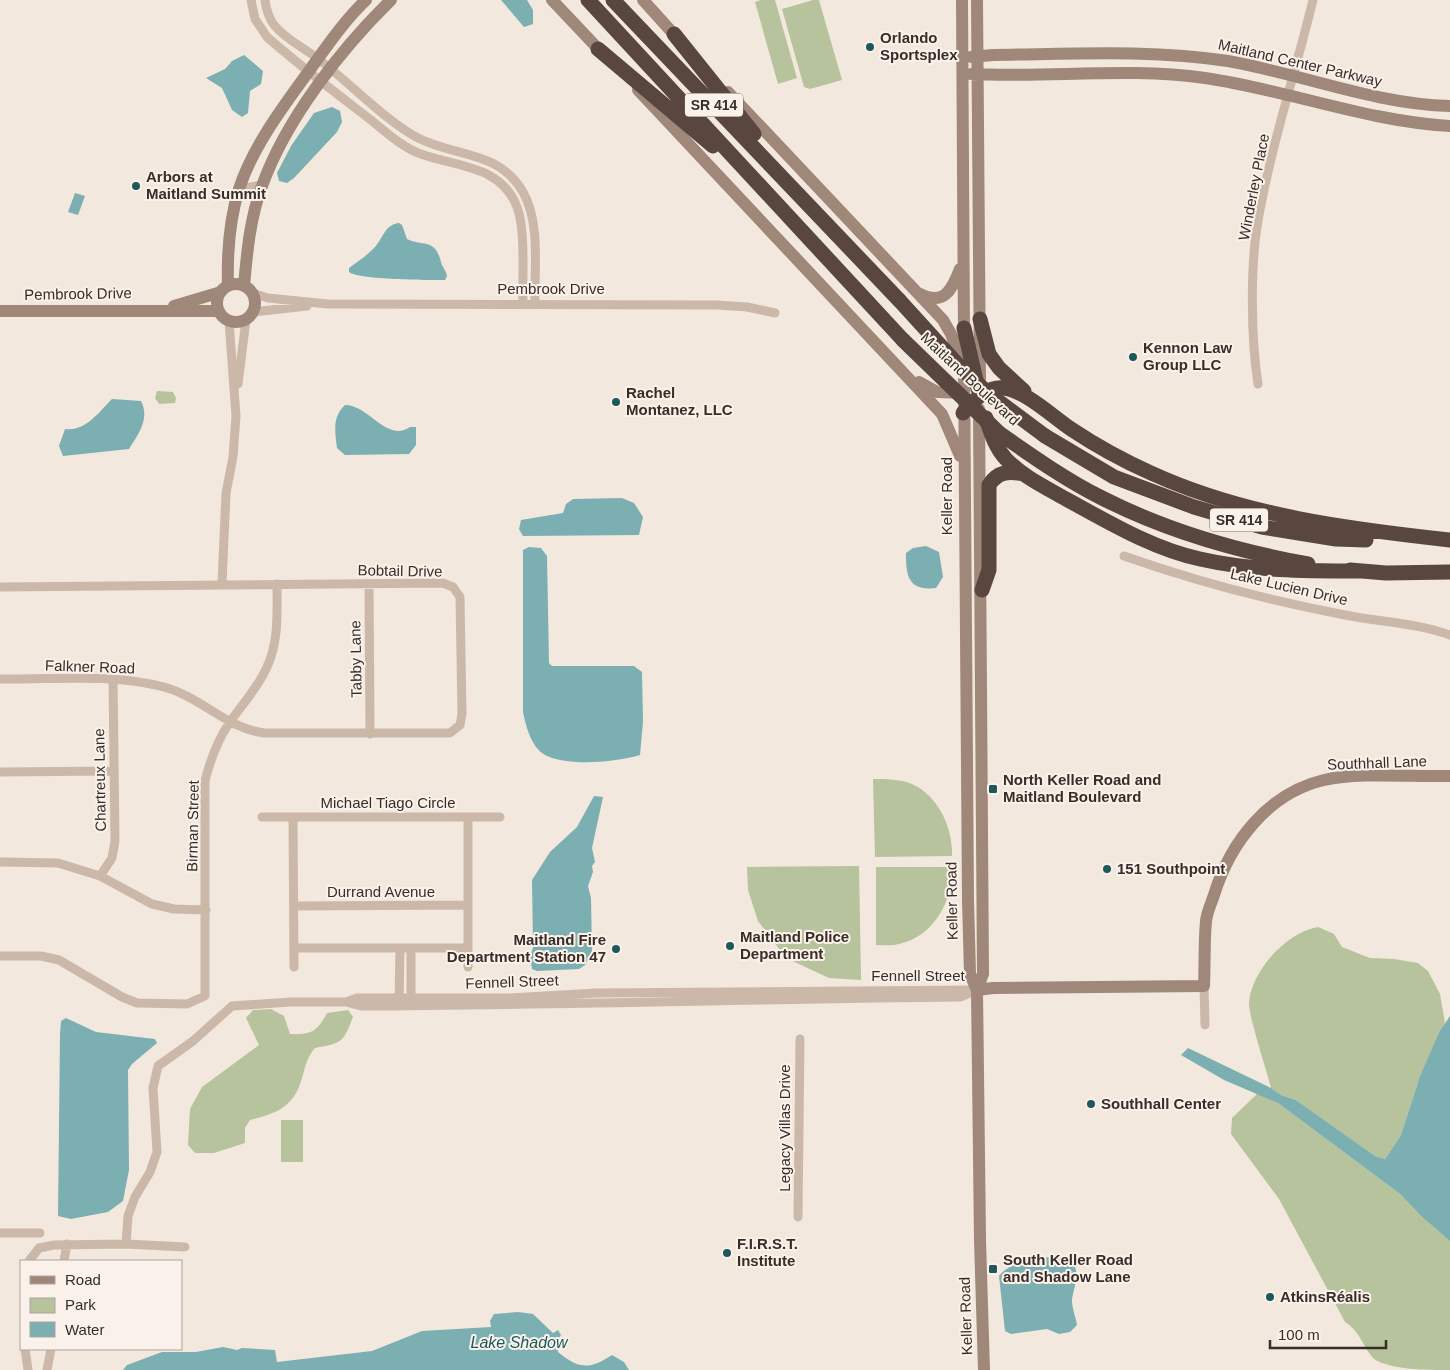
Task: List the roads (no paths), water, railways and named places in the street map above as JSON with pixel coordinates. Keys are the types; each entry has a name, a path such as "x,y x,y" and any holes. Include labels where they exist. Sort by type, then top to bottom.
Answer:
{"highway":[{"name":"Maitland Boulevard","path":"588,0 903,340 999,433 1052,469 1101,498 1155,522 1213,543 1288,560 1359,571 1450,572"},
{"name":"Maitland Boulevard","path":"613,0 815,210 961,368 990,394 1045,436 1114,477 1194,507 1262,527 1336,539 1450,541"},
{"path":"674,34 815,210"},
{"path":"598,49 691,129 748,173"},
{"path":"980,319 989,354 999,368 1035,404"},
{"path":"964,328 975,391 1000,451 1024,474 1100,518 1146,540 1199,559 1281,570 1359,571"},
{"path":"975,391 1002,387 1012,390 1072,429 1150,473 1220,498 1311,522 1352,530 1450,541"},
{"path":"963,413 975,391"},
{"path":"982,590 989,570 989,485 993,478 1006,472 1024,474"}],"street":[{"path":"251,0 255,19 267,37 393,137 420,154 468,166 490,174 506,188 517,206 521,225 523,305"},
{"path":"265,0 266,9 274,24 290,40 318,58 418,138 470,153 491,162 507,172 523,192 531,211 535,305"},
{"path":"236,399 229,321 219,311 218,298 224,289 230,225 241,184 265,134 336,32 366,0"},
{"path":"248,290 247,250 262,185 288,132 331,69 366,25 391,0"},
{"path":"552,0 897,364 942,414 949,425 963,464"},
{"path":"643,0 943,320 964,366"},
{"name":"Keller Road","path":"962,0 964,366 975,391"},
{"name":"Keller Road","path":"977,0 980,319 975,391 982,590 983,974 977,990 980,1240 984,1370"},
{"name":"Winderley Place","path":"1258,384 1255,364 1254,318 1258,223 1287,96 1294,77 1313,0"},
{"path":"1134,74 1143,54"},
{"path":"1143,54 1147,74"},
{"name":"Maitland Center Parkway","path":"963,58 978,56 1143,54 1183,56 1229,62 1388,99 1450,106"},
{"path":"963,74 1147,74 1214,80 1376,118 1450,126"},
{"path":"1427,125 1428,105"},
{"path":"241,184 262,185"},
{"path":"915,292 924,297 935,298 945,295 953,286 962,264"},
{"path":"222,584 226,493 233,457 236,399 249,316 255,299 248,290 237,284 224,289"},
{"name":"Pembrook Drive","path":"156,310 224,289"},
{"name":"Pembrook Drive","path":"248,290 268,298 328,304 717,305 747,307 774,313"},
{"name":"Pembrook Drive","path":"249,316 328,304"},
{"name":"Pembrook Drive","path":"0,311 219,311"},
{"path":"229,321 249,316"},
{"path":"897,364 927,388 936,392 975,391"},
{"name":"Keller Road","path":"963,413 970,974 977,990"},
{"name":"Lake Lucien Drive","path":"1124,556 1232,588 1291,603 1346,616 1400,622 1450,636"},
{"name":"Bobtail Drive","path":"0,587 443,583 453,587 460,597 462,714 460,724 450,733 264,733 249,731 229,723"},
{"name":"Birman Street","path":"0,956 41,956 59,960 122,997 137,1003 187,1004 205,996 205,782 210,761 229,723 256,688 267,666 277,627 277,584"},
{"name":"Tabby Lane","path":"368,584 370,734"},
{"path":"964,611 981,611"},
{"name":"Falkner Road","path":"0,679 130,680 166,688 198,703 229,723"},
{"name":"Chartreux Lane","path":"100,876 112,858 115,841 113,680"},
{"path":"966,766 982,766"},
{"path":"0,772 114,771"},
{"name":"Southhall Lane","path":"1205,1025 1206,919 1222,871 1235,845 1273,804 1302,788 1324,780 1347,777 1450,776"},
{"name":"Michael Tiago Circle","path":"262,817 468,817 468,967"},
{"path":"293,817 294,968"},
{"path":"468,817 500,817"},
{"path":"0,862 58,863 100,876 152,904 174,909 206,910"},
{"name":"Durrand Avenue","path":"294,906 468,905"},
{"path":"294,948 468,948"},
{"path":"399,1002 400,948"},
{"path":"411,948 411,1002"},
{"path":"400,970 411,969"},
{"path":"977,990 993,988 1204,986"},
{"name":"Fennell Street","path":"126,1244 128,1216 135,1198 150,1172 157,1152 153,1088 158,1066 193,1041 232,1006 290,1002 346,1002 361,1006 399,1002 512,1005 579,997 977,990"},
{"name":"Legacy Villas Drive","path":"798,1217 800,1039"},
{"path":"0,1233 40,1233"},
{"path":"64,1260 67,1244"},
{"path":"29,1260 39,1248 67,1244 185,1247"},
{"path":"25,1350 28,1370"},
{"path":"47,1370 51,1350"}],"water":[{"path":"501,0 527,0 533,10 533,24 524,27"},
{"path":"244,55 263,71 261,84 250,91 248,113 242,117 232,110 222,88 206,78 225,69 232,61"},
{"path":"332,107 340,111 342,122 337,132 294,178 287,183 279,181 277,173 291,146 314,113"},
{"path":"75,193 85,196 78,215 68,212"},
{"path":"399,223 402,225 407,239 428,244 436,249 447,276 445,280 366,277 349,272 349,268 376,246 386,230"},
{"path":"112,399 141,401 144,420 129,449 63,456 59,446 65,429 72,429 85,424 97,415"},
{"path":"345,405 362,411 386,427 394,430 402,431 410,427 416,427 416,445 409,454 345,455 337,448 335,431 336,420"},
{"path":"622,498 634,503 643,517 639,535 523,536 519,529 521,520 563,513 566,504 573,499"},
{"path":"926,546 939,552 943,577 936,588 919,587 910,580 908,575 906,553 913,548"},
{"path":"529,547 541,548 547,556 549,663 552,666 634,666 642,672 643,722 640,755 619,760 566,761 545,755 533,742 523,712 523,550"},
{"path":"594,796 603,797 592,848 595,862 592,866 593,872 588,886 591,898 592,952 585,965 579,969 537,971 532,969 530,956 533,948 532,880 550,852 577,827"},
{"path":"1450,1016 1450,1241 1422,1217 1400,1194 1278,1103 1224,1080 1181,1055 1188,1048 1271,1088 1281,1095 1296,1100 1375,1156 1385,1159 1401,1135 1420,1076 1440,1031"},
{"path":"66,1018 96,1032 155,1039 157,1043 132,1064 128,1070 129,1170 123,1201 108,1212 71,1219 58,1216 60,1034 61,1021"},
{"path":"1044,1257 1062,1258 1075,1266 1076,1278 1072,1301 1077,1325 1070,1332 1059,1334 1047,1329 1011,1334 1005,1331 999,1276 1003,1271 1014,1265"},
{"name":"Lake Shadow","path":"518,1312 533,1314 553,1333 558,1330 561,1335 557,1341 558,1352 572,1362 584,1366 590,1365 612,1355 624,1362 629,1370 123,1370 127,1365 162,1352 196,1352 223,1347 237,1350 242,1348 275,1350 277,1362 372,1351 422,1331 491,1327 490,1321 494,1314"}],"place":[{"name":"Orlando Sportsplex","path":"870,47"},
{"name":"Arbors at Maitland Summit","path":"136,186"},
{"name":"Kennon Law Group LLC","path":"1133,357"},
{"name":"Rachel Montanez, LLC","path":"616,402"},
{"name":"North Keller Road and Maitland Boulevard","path":"993,789"},
{"name":"151 Southpoint","path":"1107,869"},
{"name":"Maitland Police Department","path":"730,946"},
{"name":"Maitland Fire Department Station 47","path":"616,949"},
{"name":"Southhall Center","path":"1091,1104"},
{"name":"F.I.R.S.T. Institute","path":"727,1253"},
{"name":"South Keller Road and Shadow Lane","path":"993,1269"},
{"name":"AtkinsRéalis","path":"1270,1297"}]}
